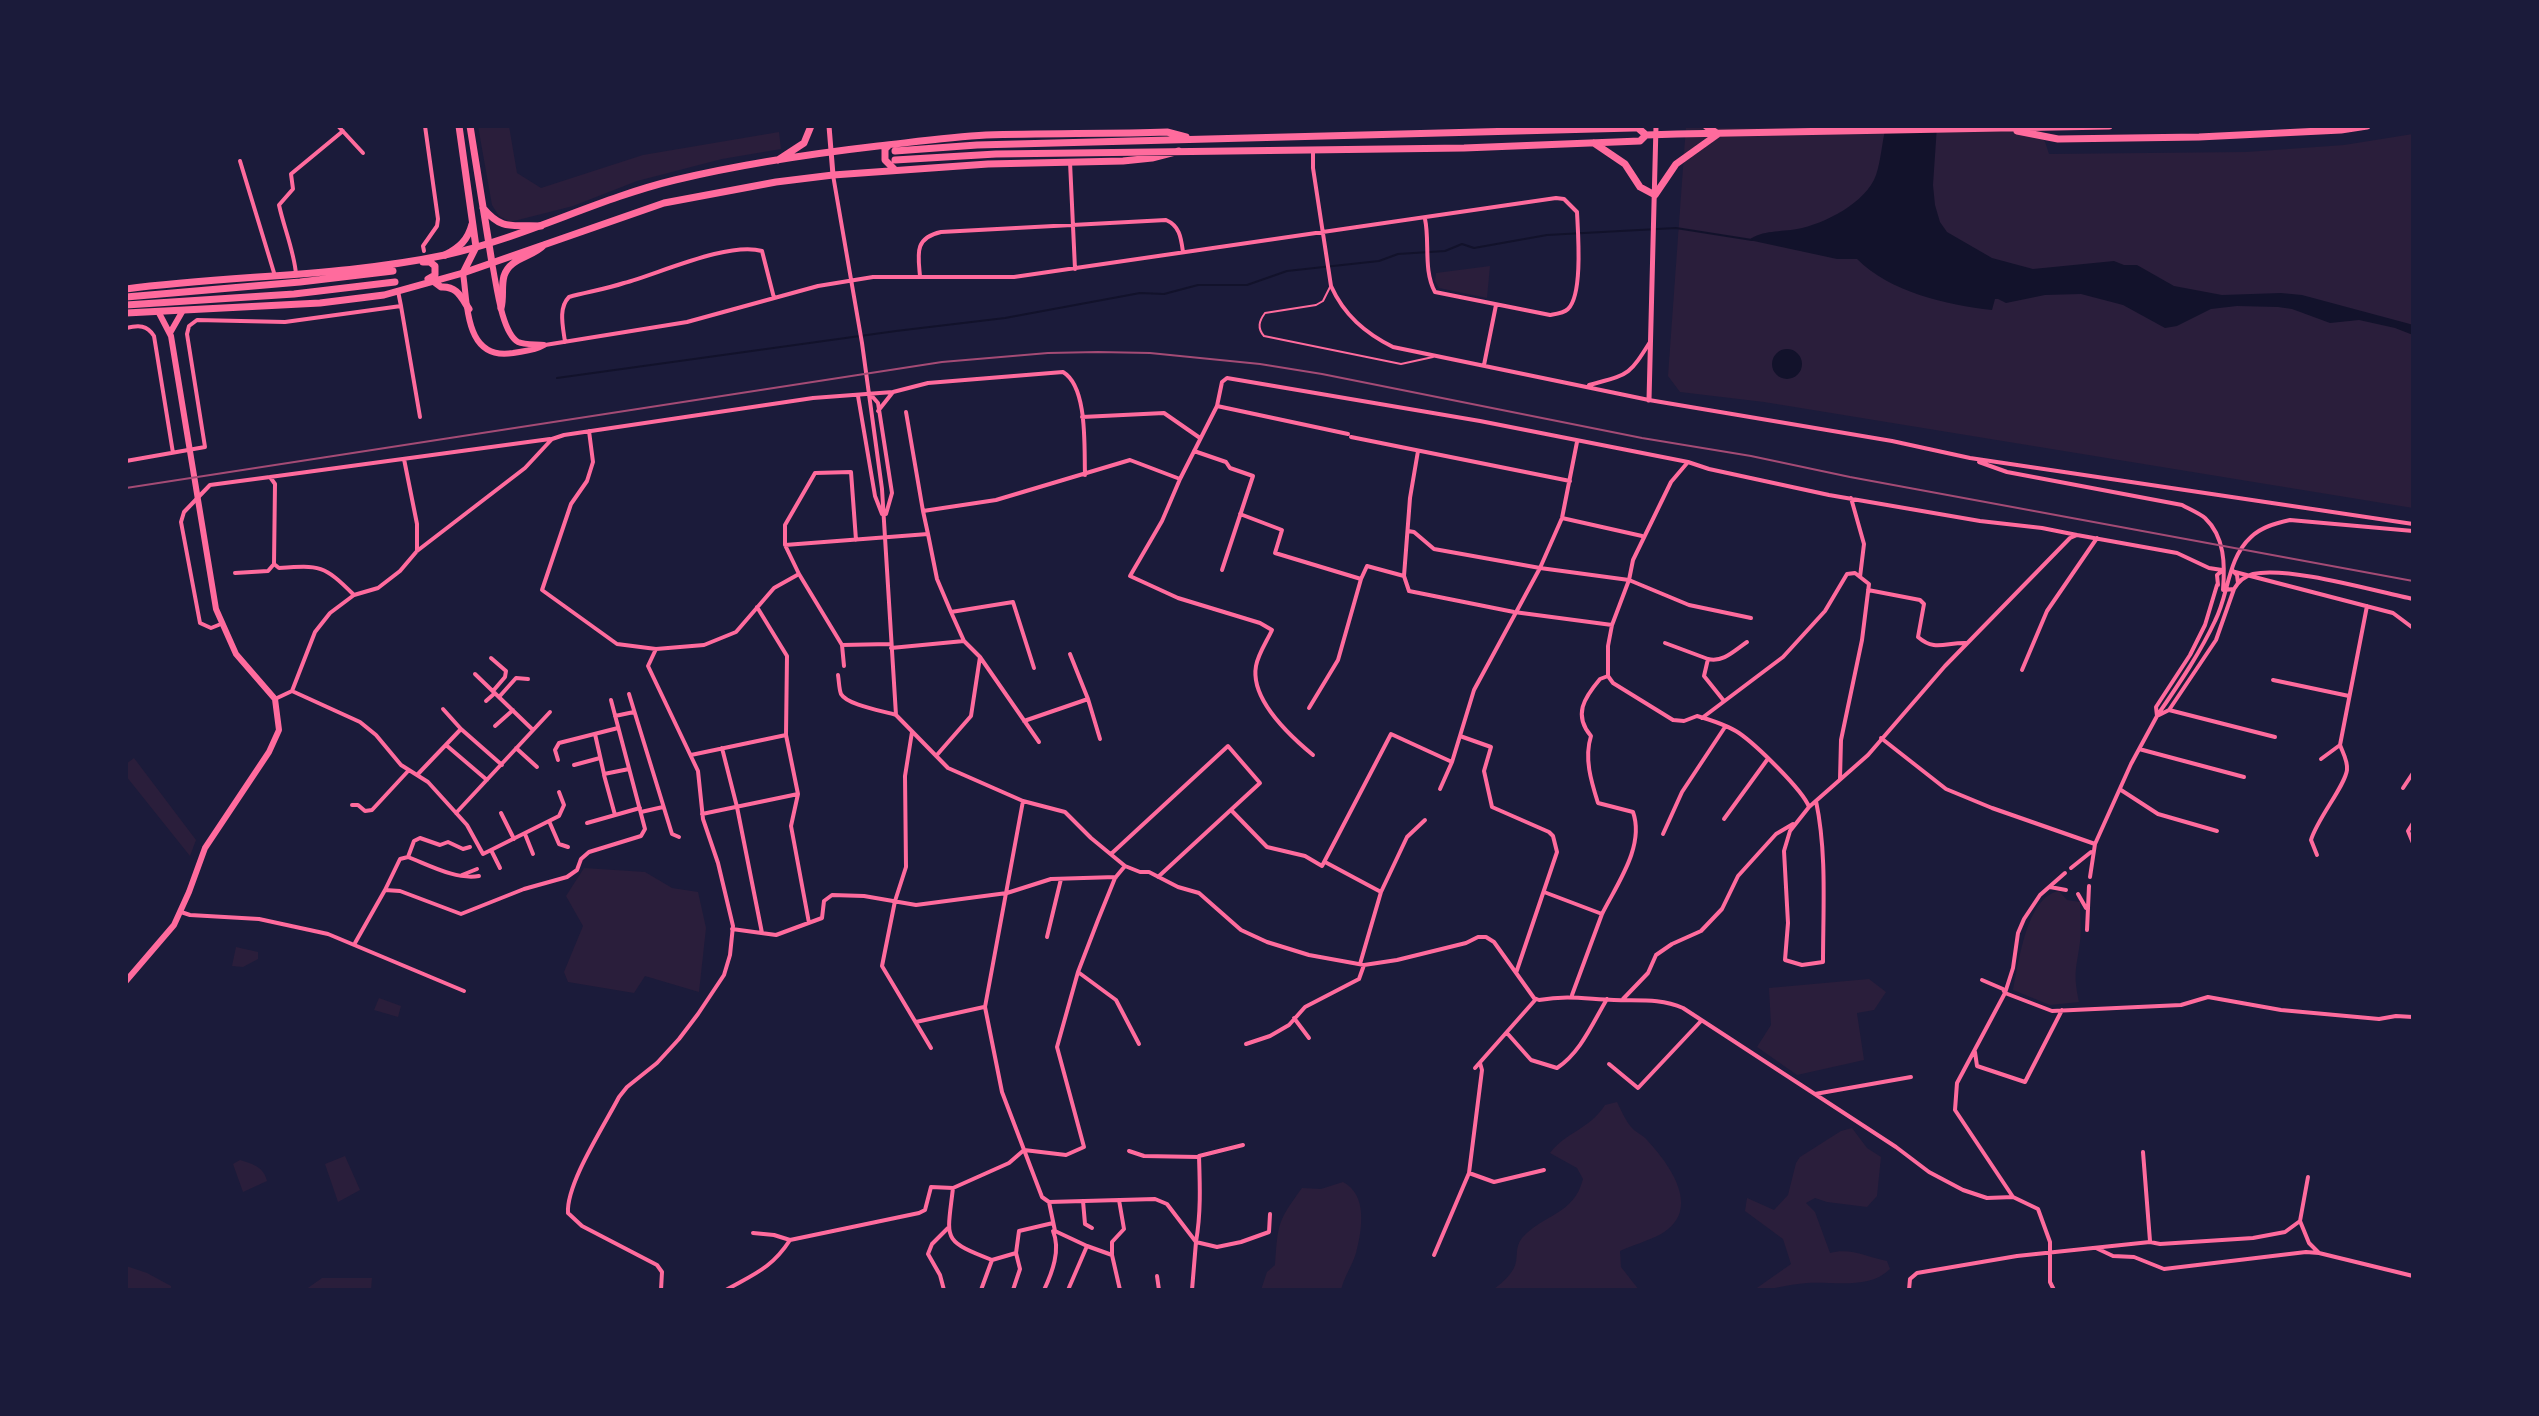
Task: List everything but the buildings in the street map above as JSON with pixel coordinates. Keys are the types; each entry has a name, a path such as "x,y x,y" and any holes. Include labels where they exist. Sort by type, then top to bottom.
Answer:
{"main road":[{"path":"459,126 476,247 463,273 478,342 485,351 505,354 538,349 544,345"},
{"path":"470,126 492,263 506,325 516,341 544,345"},
{"path":"776,160 804,143 811,126"},
{"path":"1706,126 1718,134"},
{"path":"126,289 379,266 445,255 489,244 642,188 729,168 830,152 996,154 1492,148 1640,141 1656,130 1718,134 2109,126"},
{"path":"2007,127 2058,139 2199,137 2367,126"},
{"path":"895,170 885,160 885,149 893,152 983,135 1167,132 1195,139 1638,128 1646,135"},
{"path":"1594,143 1625,164 1640,187 1655,195 1676,164 1718,134"},
{"path":"126,313 320,303 384,295 463,273 664,203 731,189 833,175 988,164 1123,161 1179,151"},
{"path":"482,207 499,224 541,226"},
{"path":"445,255 466,240 473,218"},
{"path":"501,308 507,269 512,263 538,252 545,244"},
{"path":"419,259 433,263 436,269 435,275 424,283"},
{"path":"126,297 285,284 393,271"},
{"path":"433,281 441,287 454,289 469,309"},
{"path":"126,305 347,289 395,282"},
{"path":"126,981 165,936 181,912 205,848 276,740 279,730 275,699 236,654 221,624 210,581 171,335 182,312"},
{"path":"159,313 171,335"}],"street":[{"path":"338,126 363,153"},
{"path":"424,251 423,246 437,226 438,219 425,126"},
{"path":"829,126 835,189 862,343 882,489 896,715"},
{"path":"1649,400 1656,130"},
{"path":"296,274 279,205 293,189 291,174 343,131"},
{"path":"1313,150 1331,286 1348,315 1376,338 1393,347 1649,400 1892,441 1970,458 2413,524"},
{"path":"240,161 275,276"},
{"path":"1070,162 1075,269"},
{"path":"544,345 687,322 818,286 873,277 1014,277 1556,198 1564,199 1577,212 1580,257 1574,301 1567,311 1550,315 1435,292 1429,274 1425,219"},
{"path":"920,276 918,254 924,239 930,234 1166,220 1179,231 1183,253"},
{"path":"565,342 563,302 569,297 703,257 753,248 762,251 774,298"},
{"path":"398,291 420,417"},
{"path":"1484,365 1496,305"},
{"path":"126,461 205,447 187,334 189,326 197,320 285,322 401,306"},
{"path":"126,328 142,326 154,336 173,453"},
{"path":"1587,385 1624,375 1633,369 1650,342"},
{"path":"221,624 211,628 200,623 181,522 184,512 210,485 552,439 813,398 871,395 928,383 1058,371 1068,375 1076,384 1082,417 1085,475"},
{"path":"1313,755 1275,718 1258,686 1256,666 1272,630 1260,623 1178,598 1130,576 1162,521 1217,406 1222,382 1227,378 1480,421 1851,498 2177,553 2209,568 2229,569 2393,613 2413,628"},
{"path":"878,411 893,392"},
{"path":"871,395 878,403 892,493 885,520"},
{"path":"858,396 875,496 885,520"},
{"path":"1217,406 1570,481"},
{"path":"906,412 937,579 964,641 980,657 1039,742"},
{"path":"1082,417 1164,413 1200,438"},
{"path":"589,431 593,462 587,481 571,504 542,590 617,644 656,649 704,645 736,632 774,588 799,574"},
{"path":"275,699 292,691 315,632 330,613 354,595 378,588 400,571 417,551 513,478 552,439"},
{"path":"1440,789 1452,762 1474,690 1540,568 1562,518 1577,442"},
{"path":"1418,450 1410,498 1404,576 1409,591 1514,612 1612,625"},
{"path":"1194,451 1253,476 1222,570"},
{"path":"1970,458 2007,472 2182,505 2205,518 2223,552 2222,604"},
{"path":"404,459 417,524 417,551"},
{"path":"923,511 996,500 1130,460 1180,479"},
{"path":"1688,462 1671,482 1633,560 1612,625 1608,676 1613,683 1673,720 1684,721 1697,716 1738,733 1806,799 1809,807"},
{"path":"844,666 842,645 785,545 785,525 815,473 851,472 856,541"},
{"path":"235,573 268,571 274,564 275,484 270,477"},
{"path":"1851,498 1864,544 1860,577"},
{"path":"1240,514 1282,530 1275,553 1361,579"},
{"path":"1562,518 1643,536"},
{"path":"2090,877 2094,847 2139,749 2188,671 2222,604 2236,555 2251,536 2273,523 2290,520 2412,531"},
{"path":"1408,531 1414,532 1434,549 1629,580 1689,605 1751,618"},
{"path":"785,545 928,534"},
{"path":"1816,801 1822,868 1823,962 1802,965 1785,960 1788,923 1784,851 1790,831 1809,807 1868,755 1902,712 2070,538 2077,535"},
{"path":"2022,670 2047,611 2097,538"},
{"path":"274,564 279,568 316,565 335,576 354,595"},
{"path":"1309,708 1338,660 1367,566 1404,576"},
{"path":"2157,716 2156,707 2190,655 2205,625 2217,585 2209,568"},
{"path":"2216,578 2222,570"},
{"path":"2235,572 2238,583"},
{"path":"2157,716 2169,710 2216,640 2234,589 2251,575 2281,572 2413,599"},
{"path":"1702,718 1783,657 1825,611 1847,574 1855,573 1869,584 1862,640 1841,740 1840,779"},
{"path":"2217,585 2227,591 2234,589"},
{"path":"1868,590 1920,600 1924,604 1918,637 1926,644 1932,647 1969,643"},
{"path":"951,612 1013,602 1034,668"},
{"path":"2317,855 2311,840 2315,828 2347,773 2347,760 2340,745 2367,606"},
{"path":"757,607 787,656 786,735 798,794 791,826 809,923"},
{"path":"842,645 890,646 964,641"},
{"path":"1665,643 1715,661 1747,642"},
{"path":"656,649 648,666 691,755 700,783 702,814 718,863 732,929 730,955 724,975 679,1039 619,1097 581,1168 568,1203 568,1213 582,1226 657,1265 662,1272 661,1290"},
{"path":"1070,654 1100,739"},
{"path":"936,756 971,716 980,657"},
{"path":"491,658 506,671 496,694"},
{"path":"1708,659 1704,676 1724,701"},
{"path":"475,674 533,730"},
{"path":"838,675 843,698 850,703 896,715 948,768 1023,801 1065,812 1125,866 1199,893 1241,930 1309,955 1362,965 1397,960 1486,937 1494,942 1536,999"},
{"path":"1572,995 1602,914 1631,857 1635,834 1633,812 1598,803 1587,754 1591,736 1581,720 1593,687 1608,676"},
{"path":"486,701 516,678 528,679"},
{"path":"2273,680 2349,696"},
{"path":"292,691 360,722 376,735 401,765 428,782 467,825 483,854 559,816 564,805 559,792"},
{"path":"629,694 672,834 679,837"},
{"path":"1024,721 1088,699"},
{"path":"385,890 400,891 461,914 524,889 567,877 577,870 581,859 589,852 641,836 645,829 611,700"},
{"path":"443,709 502,765"},
{"path":"495,726 513,710"},
{"path":"2169,710 2275,737"},
{"path":"456,813 550,712"},
{"path":"615,716 634,712"},
{"path":"1663,834 1682,792 1725,727"},
{"path":"558,760 555,750 559,743 618,728"},
{"path":"417,775 461,729"},
{"path":"912,732 905,776 906,867 895,901 882,966 931,1048"},
{"path":"595,734 615,815"},
{"path":"1231,810 1267,847 1305,856 1322,866 1391,734 1452,762"},
{"path":"691,755 786,735"},
{"path":"1460,736 1491,747 1484,771 1492,807 1549,832 1557,852 1516,973"},
{"path":"1881,738 1946,789 2094,847"},
{"path":"446,745 487,781"},
{"path":"2321,759 2340,745"},
{"path":"1111,854 1228,746 1260,783 1158,877"},
{"path":"516,748 537,767"},
{"path":"722,748 762,933"},
{"path":"2139,749 2244,777"},
{"path":"574,765 600,758"},
{"path":"1724,819 1767,760"},
{"path":"604,773 629,769"},
{"path":"352,805 358,805 365,811 372,810 409,770"},
{"path":"2403,788 2413,773"},
{"path":"2120,790 2158,814 2217,831"},
{"path":"702,814 798,794"},
{"path":"1023,801 985,1007 1002,1092 1042,1197 1049,1202 1155,1199 1167,1204 1196,1242 1217,1247 1269,1232 1270,1214"},
{"path":"587,823 663,807"},
{"path":"501,813 514,839"},
{"path":"1246,1044 1270,1036 1289,1025 1305,1007 1359,979 1381,892 1407,837 1425,820"},
{"path":"549,821 559,844 568,847"},
{"path":"1622,1000 1648,973 1656,955 1701,931 1722,909 1738,876 1776,834 1796,823"},
{"path":"2413,823 2408,831 2413,843"},
{"path":"525,834 533,854"},
{"path":"408,857 414,841 420,838 440,845 448,842 463,849 470,847"},
{"path":"2071,868 2094,847"},
{"path":"491,850 500,868"},
{"path":"355,943 400,859 408,857 459,875 479,876"},
{"path":"1325,862 1381,892"},
{"path":"753,1233 790,1240 919,1213 925,1210 931,1187 953,1188 1009,1163 1024,1150 1066,1155 1084,1147 1057,1047 1078,972 1116,877 1125,866"},
{"path":"459,875 477,869"},
{"path":"2013,1197 1955,1110 1957,1083 2005,993 2013,968 2018,933 2032,906 2065,873"},
{"path":"732,929 776,935 822,918 824,901 832,895 864,896 916,905 1007,893 1051,879 1116,877"},
{"path":"1047,937 1061,879"},
{"path":"2087,930 2089,886"},
{"path":"2050,887 2066,890"},
{"path":"1544,892 1602,914"},
{"path":"2078,894 2087,910"},
{"path":"181,912 259,919 328,934 464,991"},
{"path":"1078,972 1116,1000 1139,1044"},
{"path":"1982,980 2003,989 2005,993 2052,1011 2167,1007 2208,997 2281,1010 2379,1019 2413,1017"},
{"path":"1475,1068 1536,999 1572,995 1671,1003 1896,1147 1929,1172 1963,1190 1987,1198 2013,1197 2038,1209 2050,1242 2050,1282 2054,1290"},
{"path":"1507,1033 1531,1060 1557,1068 1567,1061 1589,1033 1607,999"},
{"path":"916,1022 985,1007"},
{"path":"1974,1050 1977,1066 2025,1082 2062,1010"},
{"path":"1294,1018 1309,1038"},
{"path":"1609,1064 1638,1088 1701,1021"},
{"path":"1434,1255 1469,1173 1482,1070 1480,1063"},
{"path":"1813,1094 1911,1077"},
{"path":"1129,1151 1144,1156 1199,1156 1243,1145"},
{"path":"2143,1152 2150,1242"},
{"path":"1192,1290 1200,1225 1199,1156"},
{"path":"1469,1173 1494,1182 1544,1170"},
{"path":"2308,1177 2300,1221 2309,1243 2319,1253"},
{"path":"953,1188 949,1228 957,1247 992,1260 1016,1253"},
{"path":"1118,1288 1112,1242 1124,1229 1119,1200"},
{"path":"1083,1201 1085,1224 1092,1228"},
{"path":"1049,1202 1055,1231 1112,1255"},
{"path":"1909,1290 1910,1279 1917,1273 2050,1251 2150,1242 2253,1238 2285,1232 2300,1221"},
{"path":"1013,1290 1020,1269 1016,1253 1019,1231 1053,1223"},
{"path":"944,1290 940,1275 928,1254 932,1244 949,1228"},
{"path":"1044,1290 1054,1268 1056,1238 1053,1231"},
{"path":"726,1290 765,1270 779,1257 790,1240"},
{"path":"1068,1290 1087,1246"},
{"path":"2094,1247 2113,1256 2134,1257 2164,1269 2306,1252 2413,1276"},
{"path":"981,1290 992,1260"},
{"path":"1157,1276 1159,1290"}],"lane":[{"path":"1331,286 1323,301 1316,305 1265,313 1260,321 1261,332 1264,336 1401,364 1438,356"}],"shaded area":[{"path":"478,126 509,126 517,173 541,188 643,155 779,132 781,149 722,159 637,181 573,206 510,222 499,216 492,205"},
{"path":"1686,126 2040,126 2049,154 2246,152 2344,145 2413,134 2413,508 1764,402 1680,392 1668,376"},
{"path":"1886,126 1937,126 1933,185 1940,222 1947,232 1992,258 2033,269 2114,261 2137,265 2174,286 2222,295 2302,295 2413,325 2413,335 2359,320 2330,323 2278,307 2211,309 2177,326 2165,328 2123,305 2081,294 2045,295 2006,303 1995,299 1992,310 1974,308 1902,288 1857,259 1837,259 1749,240 1766,233 1819,222 1854,203 1876,175"},
{"path":"1490,266 1487,298 1439,288 1435,281 1436,273"},
{"path":"1787,349 1798,353 1802,364 1798,375 1787,379 1776,375 1772,364 1776,353"},
{"path":"134,758 196,840 190,856 126,776 126,764"},
{"path":"584,868 645,872 672,888 698,892 706,928 699,992 645,976 634,993 568,982 564,972 583,926 566,896"},
{"path":"2059,891 2067,900 2080,902 2081,937 2076,966 2079,1002 2050,1005 2013,990 2021,948 2032,918 2048,896"},
{"path":"236,947 258,952 258,959 243,967 232,966"},
{"path":"1869,979 1886,992 1874,1010 1857,1013 1864,1060 1797,1075 1757,1047 1771,1025 1769,988"},
{"path":"379,998 401,1006 398,1017 374,1010"},
{"path":"1617,1102 1630,1126 1645,1138 1673,1174 1681,1200 1680,1213 1673,1224 1661,1234 1620,1251 1621,1267 1639,1290 1492,1290 1514,1268 1522,1238 1565,1207 1579,1191 1583,1179 1577,1168 1550,1153 1592,1120 1605,1105"},
{"path":"1852,1128 1867,1148 1881,1157 1877,1196 1867,1207 1815,1198 1806,1203 1815,1212 1830,1253 1844,1251 1866,1255 1887,1261 1890,1269 1881,1276 1858,1283 1809,1283 1754,1290 1791,1264 1783,1239 1745,1211 1747,1198 1774,1210 1788,1195 1800,1157 1841,1131"},
{"path":"345,1156 360,1190 338,1202 325,1164"},
{"path":"240,1160 261,1169 267,1181 243,1192 233,1164"},
{"path":"1343,1182 1351,1188 1360,1204 1361,1224 1356,1253 1341,1290 1261,1290 1267,1272 1275,1265 1280,1224 1302,1188 1321,1189"},
{"path":"126,1266 147,1273 171,1286 171,1290 126,1290"},
{"path":"322,1278 372,1278 371,1290 305,1290"}],"waterway":[{"path":"557,378 1005,318 1140,293 1164,294 1198,285 1247,285 1287,271 1379,261 1398,254 1445,251 1462,244 1474,248 1547,235 1676,228 1752,240"}],"railway":[{"path":"126,488 942,362 1048,353 1150,353 1260,364 1322,374 1642,438 2413,581"}]}
